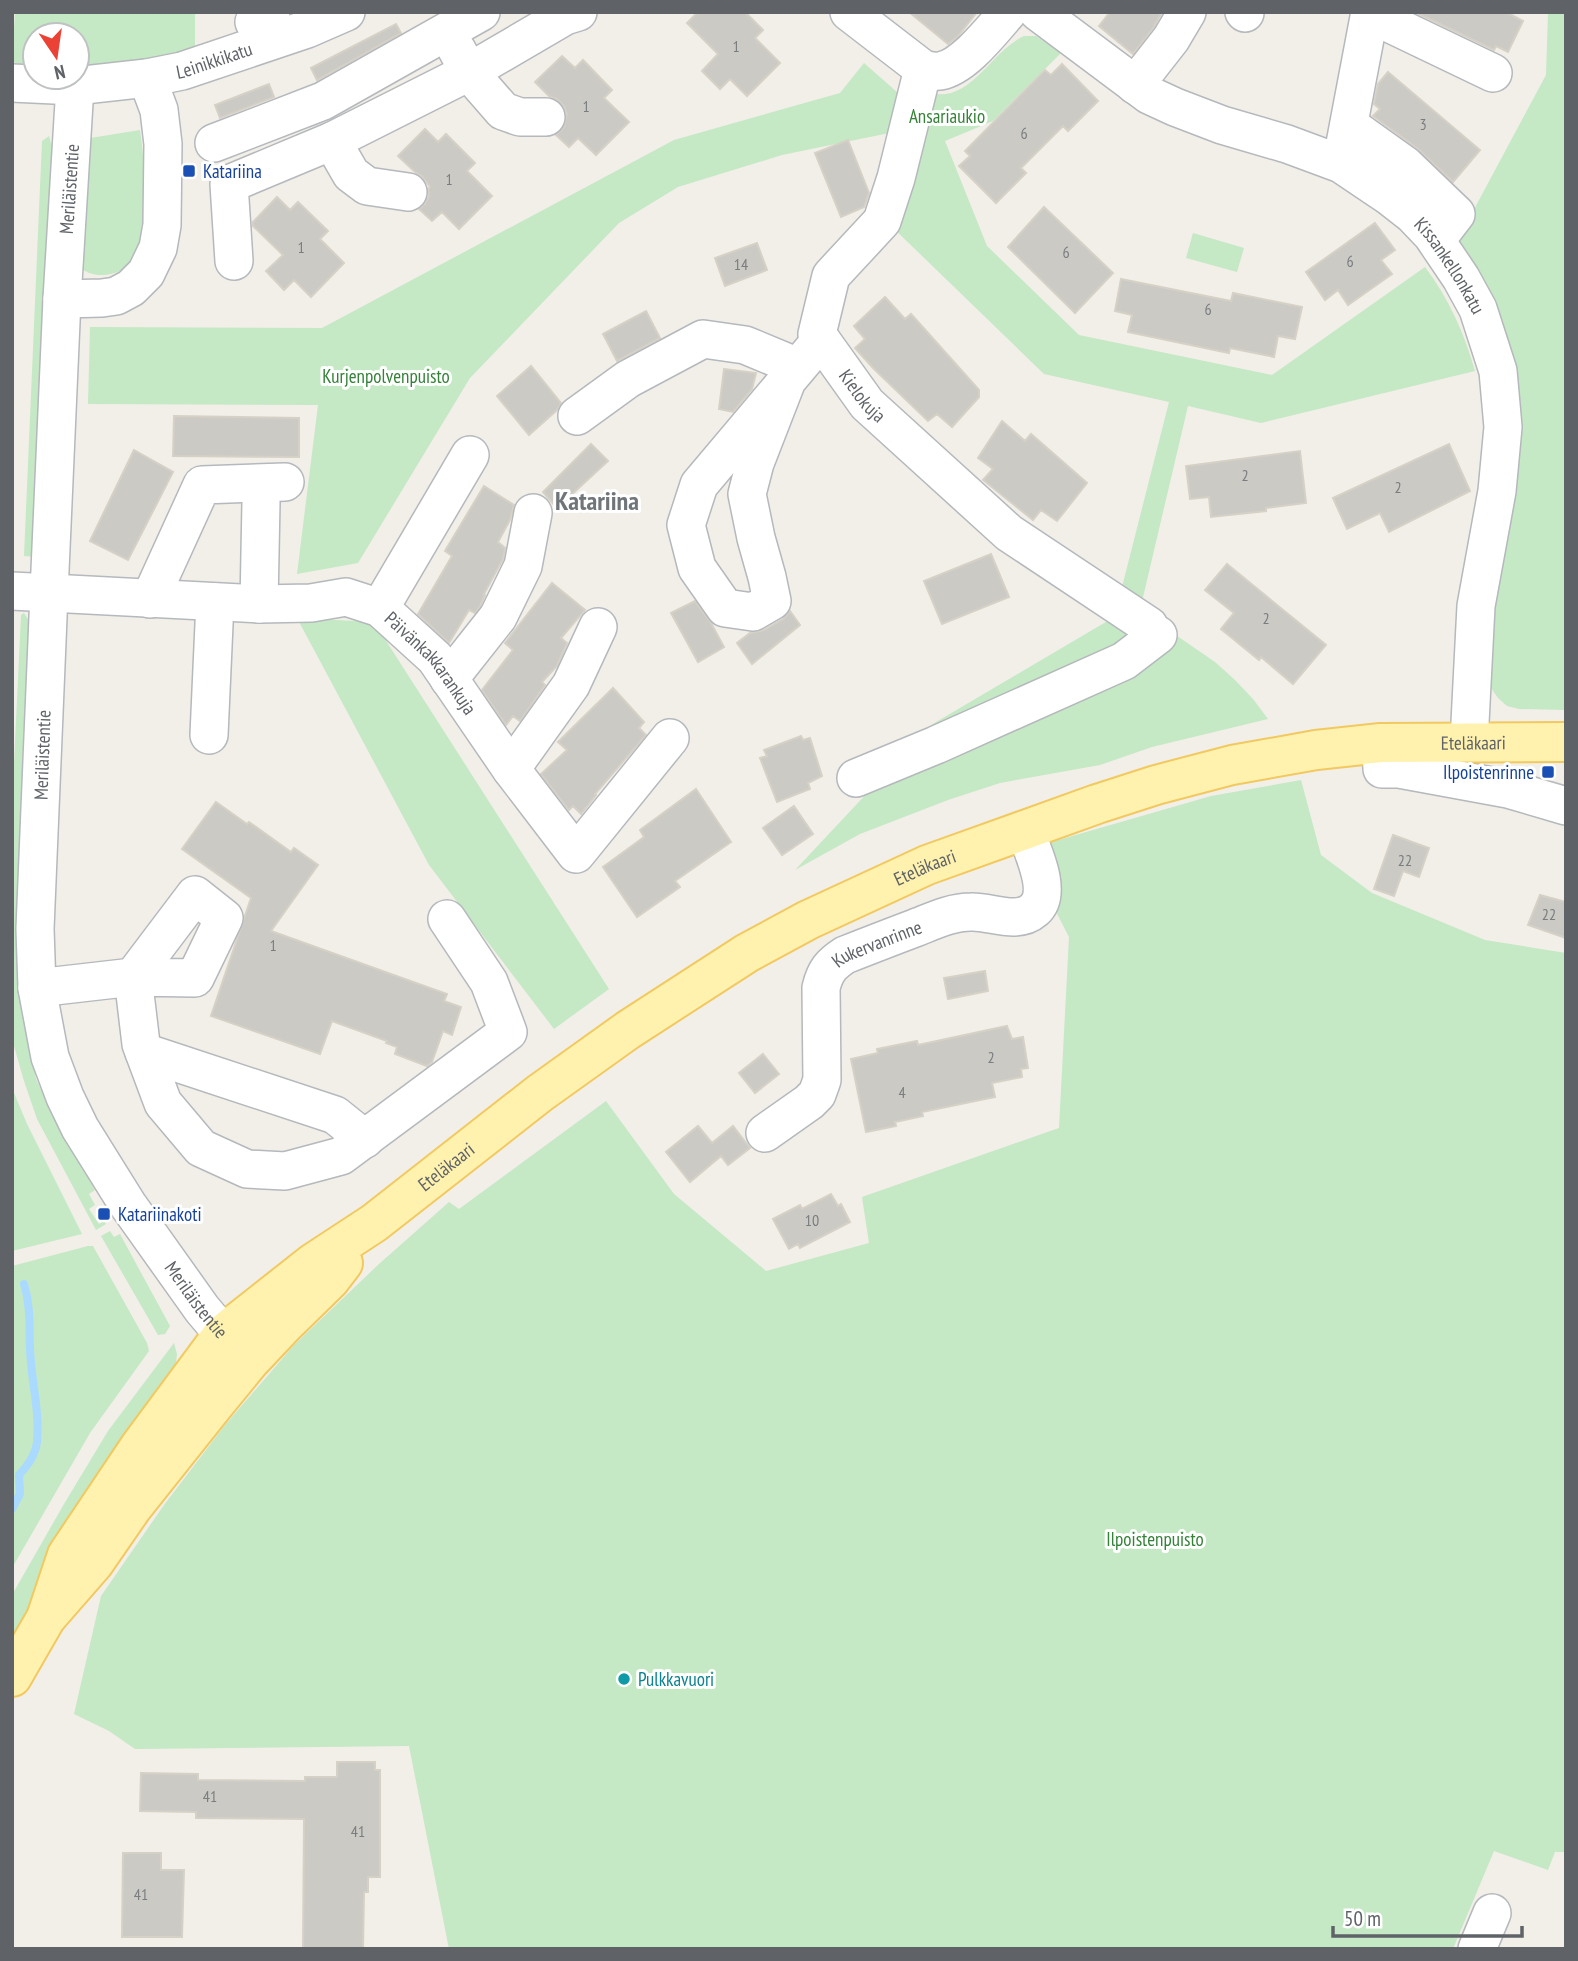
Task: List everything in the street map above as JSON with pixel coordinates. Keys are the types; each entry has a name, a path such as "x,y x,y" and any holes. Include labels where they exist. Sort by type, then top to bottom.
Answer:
{"main road":[{"name":"Eteläkaari","path":"46,1618 67,1555 134,1456 223,1334 313,1263 374,1223 540,1093 628,1030 747,953 808,920 915,871 1156,785 1232,765 1316,750 1381,743 1566,743"},
{"name":"Eteläkaari","path":"12,1677 46,1618 94,1563 132,1508 250,1361 330,1280 374,1223"}],"street":[{"name":"Leinikkikatu","path":"91,84 182,71 307,29 346,12"},
{"path":"214,142 323,101 438,26 481,12"},
{"path":"234,261 229,184 331,141 469,72 565,16 578,12"},
{"path":"849,12 923,69 938,71 950,68 962,60 1008,12"},
{"name":"Kissankellonkatu","path":"1038,12 1149,95 1223,125 1341,164 1405,209 1436,240 1450,259 1478,309 1498,371 1503,427 1502,458 1476,606 1469,742"},
{"path":"1135,85 1171,39 1187,12"},
{"path":"1341,164 1370,13 1493,73"},
{"path":"438,26 469,72 503,111 520,117 546,117"},
{"path":"803,362 699,485 686,525 697,568 725,608 753,612 772,601 747,494 755,463 817,334 831,276 882,221 896,178 923,69"},
{"path":"62,299 116,296 131,288 146,273 158,248 162,225 163,144 159,110 147,78"},
{"name":"Meriläistentie","path":"75,91 49,593 35,929 37,988 50,1057 80,1128 128,1205 202,1309 250,1361"},
{"path":"1349,125 1405,165 1456,214 1436,240"},
{"path":"331,141 351,174 367,186 408,192"},
{"path":"577,416 628,380 703,339 745,345 803,362"},
{"name":"Kielokuja","path":"803,362 867,404 1009,533 1154,630 1124,661 856,778"},
{"path":"380,608 470,456"},
{"path":"150,599 202,485 273,492 259,604"},
{"path":"449,679 498,617 523,566 533,513"},
{"name":"Päivänkakkarankuja","path":"12,591 259,604 311,603 346,597 380,608 435,659 511,769 576,853 670,738"},
{"path":"209,735 215,602"},
{"path":"511,769 572,685 598,627"},
{"path":"1381,743 1382,769 1399,769 1496,787 1566,806"},
{"name":"Kukervanrinne","path":"765,1133 810,1102 817,1094 822,1080 821,988 824,975 832,963 845,955 949,915 969,912 1019,917 1032,912 1039,904 1041,896 1041,876 1025,830"},
{"path":"37,988 133,977 141,1044 163,1102 201,1148 247,1169 285,1171 341,1156 508,1032 489,982 447,919"},
{"path":"144,1052 335,1115 365,1139"},
{"path":"1477,1949 1492,1913"}],"green space":[{"path":"15,12 195,12 195,49 102,71 91,70 91,21 21,21 21,64 12,62"},
{"path":"1548,12 1566,12 1566,710 1519,709 1507,706 1491,688 1493,611 1517,469 1456,243 1546,75"},
{"name":"Ansariaukio","path":"1024,36 1036,36 1061,53 993,121 945,141 987,246 1079,335 1272,375 1425,267 1455,316 1475,371 1261,423 1188,406 1140,610 1120,595 1169,402 1044,374 887,222 929,94 948,94 962,88 1005,49"},
{"name":"Kurjenpolvenpuisto","path":"864,63 906,100 899,131 782,155 678,187 619,223 470,378 358,563 297,574 318,405 88,404 90,327 322,328 674,140 840,93"},
{"path":"140,130 144,188 137,252 130,265 120,271 104,275 91,274 79,268 84,139"},
{"path":"49,136 54,171 37,557 24,556 42,141"},
{"path":"1193,233 1244,248 1237,272 1186,258"},
{"path":"24,613 31,624 22,1000 36,1079 95,1190 89,1194 95,1205 89,1209 99,1224 104,1221 106,1224 96,1230 37,1119 12,1039 12,806 21,615"},
{"path":"1116,616 1167,629 1215,662 1253,699 1268,719 1152,747 1100,765 1000,783 860,834 795,870 931,725"},
{"path":"297,618 374,622 609,989 554,1029 429,865"},
{"name":"Ilpoistenpuisto","path":"1301,780 1321,855 1372,893 1485,940 1566,953 1566,1852 1555,1852 1548,1870 1494,1851 1453,1949 449,1949 409,1746 135,1749 109,1731 74,1714 101,1596 164,1505 225,1425 294,1345 449,1202 459,1209 606,1101 674,1194 766,1271 869,1243 862,1197 1059,1128 1069,937 1051,902 1048,843 1211,796"},
{"path":"12,1088 82,1234 12,1251"},
{"path":"110,1231 114,1237 120,1234 170,1326 165,1334 158,1335 101,1236"},
{"path":"93,1246 149,1351 90,1433 12,1568 12,1266"},
{"path":"174,1343 177,1354 175,1372 73,1530 12,1638 12,1595 108,1431"}],"building":[{"path":"698,12 745,12 763,30 755,38 780,63 747,96 730,79 720,89 702,71 718,54 687,23"},
{"path":"909,12 977,12 948,44"},
{"path":"1110,12 1162,12 1133,54 1099,26"},
{"path":"1415,12 1506,12 1523,21 1508,52 1496,46 1494,50"},
{"path":"396,24 401,33 317,80 311,68"},
{"path":"562,56 575,68 583,60 612,90 604,98 629,122 596,155 578,138 569,147 556,135 564,127 567,114 564,106 535,82"},
{"path":"1062,64 1098,101 1068,131 1063,126 1021,168 1026,173 996,203 959,166 970,156 965,151 1045,70 1051,75"},
{"path":"1388,72 1480,150 1453,182 1417,148 1373,116 1380,109 1374,104 1378,84"},
{"path":"269,84 274,97 220,118 215,105"},
{"path":"425,129 438,142 446,134 475,163 467,171 492,196 459,229 442,212 432,221 419,209 429,196 430,187 422,176 398,156"},
{"path":"848,140 869,193 864,207 841,217 815,153"},
{"path":"277,197 290,210 298,202 328,231 320,239 344,263 311,297 294,280 284,290 266,271 283,255 253,226 253,222"},
{"path":"1044,207 1113,273 1075,313 1008,247"},
{"path":"1375,223 1395,250 1381,260 1392,274 1348,305 1338,290 1325,300 1306,272"},
{"path":"757,243 767,270 725,286 715,258"},
{"path":"1121,279 1231,301 1233,293 1302,307 1295,339 1278,336 1274,357 1230,348 1229,353 1128,332 1132,315 1115,311"},
{"path":"885,297 905,319 911,314 979,390 979,397 952,427 937,414 928,421 855,348 865,339 854,326"},
{"path":"646,311 660,338 617,361 603,334"},
{"path":"531,366 561,403 557,410 529,435 497,396"},
{"path":"724,369 756,373 752,389 733,412 719,409"},
{"path":"174,416 299,418 299,457 173,456"},
{"path":"1002,421 1025,441 1031,434 1087,483 1057,521 1041,510 1033,520 983,480 993,469 978,458"},
{"path":"591,444 608,461 557,508 543,492"},
{"path":"1449,444 1470,491 1389,532 1380,513 1347,529 1333,498"},
{"path":"134,450 173,472 128,560 90,541"},
{"path":"1300,451 1306,503 1211,517 1209,497 1190,499 1186,466"},
{"path":"484,486 514,505 510,520 498,542 505,548 503,559 480,606 475,613 469,610 449,643 418,614 452,556 445,551"},
{"path":"991,554 1009,597 942,624 924,581"},
{"path":"1227,564 1326,645 1293,684 1221,629 1234,613 1205,590"},
{"path":"552,583 585,610 561,638 567,643 557,666 542,682 545,685 520,721 513,716 506,725 482,690 513,650 505,643"},
{"path":"695,601 724,647 698,662 671,613"},
{"path":"790,611 800,625 752,664 737,643 750,633 764,630 783,619"},
{"path":"613,688 644,722 639,728 646,735 581,814 573,806 569,810 541,774 567,750 558,742"},
{"path":"801,736 803,740 810,738 822,776 808,783 810,789 777,802 760,758 767,756 764,750"},
{"path":"696,789 731,842 675,881 680,887 637,917 603,867 644,837 640,830"},
{"path":"216,802 291,852 294,848 318,865 271,931 447,994 444,1001 461,1007 452,1035 443,1031 432,1062 427,1066 395,1054 397,1047 386,1043 387,1041 332,1021 320,1054 211,1016 251,898 182,849"},
{"path":"794,806 813,834 782,855 763,828"},
{"path":"1393,835 1429,848 1419,877 1403,871 1394,896 1374,889"},
{"path":"1540,895 1566,902 1566,938 1528,925"},
{"path":"985,971 988,991 948,999 944,978"},
{"path":"1007,1026 1012,1039 1023,1037 1028,1068 1021,1069 1022,1077 992,1083 995,1097 922,1112 923,1116 895,1122 896,1126 866,1132 851,1059 878,1053 877,1049 917,1041 918,1045"},
{"path":"763,1054 779,1074 755,1093 739,1073"},
{"path":"698,1126 712,1143 733,1126 750,1148 728,1165 721,1156 690,1182 666,1152"},
{"path":"831,1194 838,1206 841,1204 850,1222 800,1248 798,1244 789,1249 773,1219 800,1205 802,1209"},
{"path":"337,1762 375,1762 375,1770 380,1770 380,1877 368,1877 368,1892 364,1892 363,1949 303,1948 304,1819 196,1818 196,1812 140,1811 141,1773 198,1774 198,1780 305,1781 305,1777 337,1777"},
{"path":"123,1853 161,1853 161,1870 184,1870 182,1937 122,1937"}],"waterway":[{"path":"12,1509 20,1494 19,1475 31,1460 37,1442 29,1309 24,1284"}],"place":[{"name":"Katariina","path":"189,171"},
{"name":"Ilpoistenrinne","path":"1548,772"},
{"name":"Katariinakoti","path":"104,1214"},
{"name":"Pulkkavuori","path":"624,1679"}],"district":[{"name":"Katariina","path":"597,501"}]}
